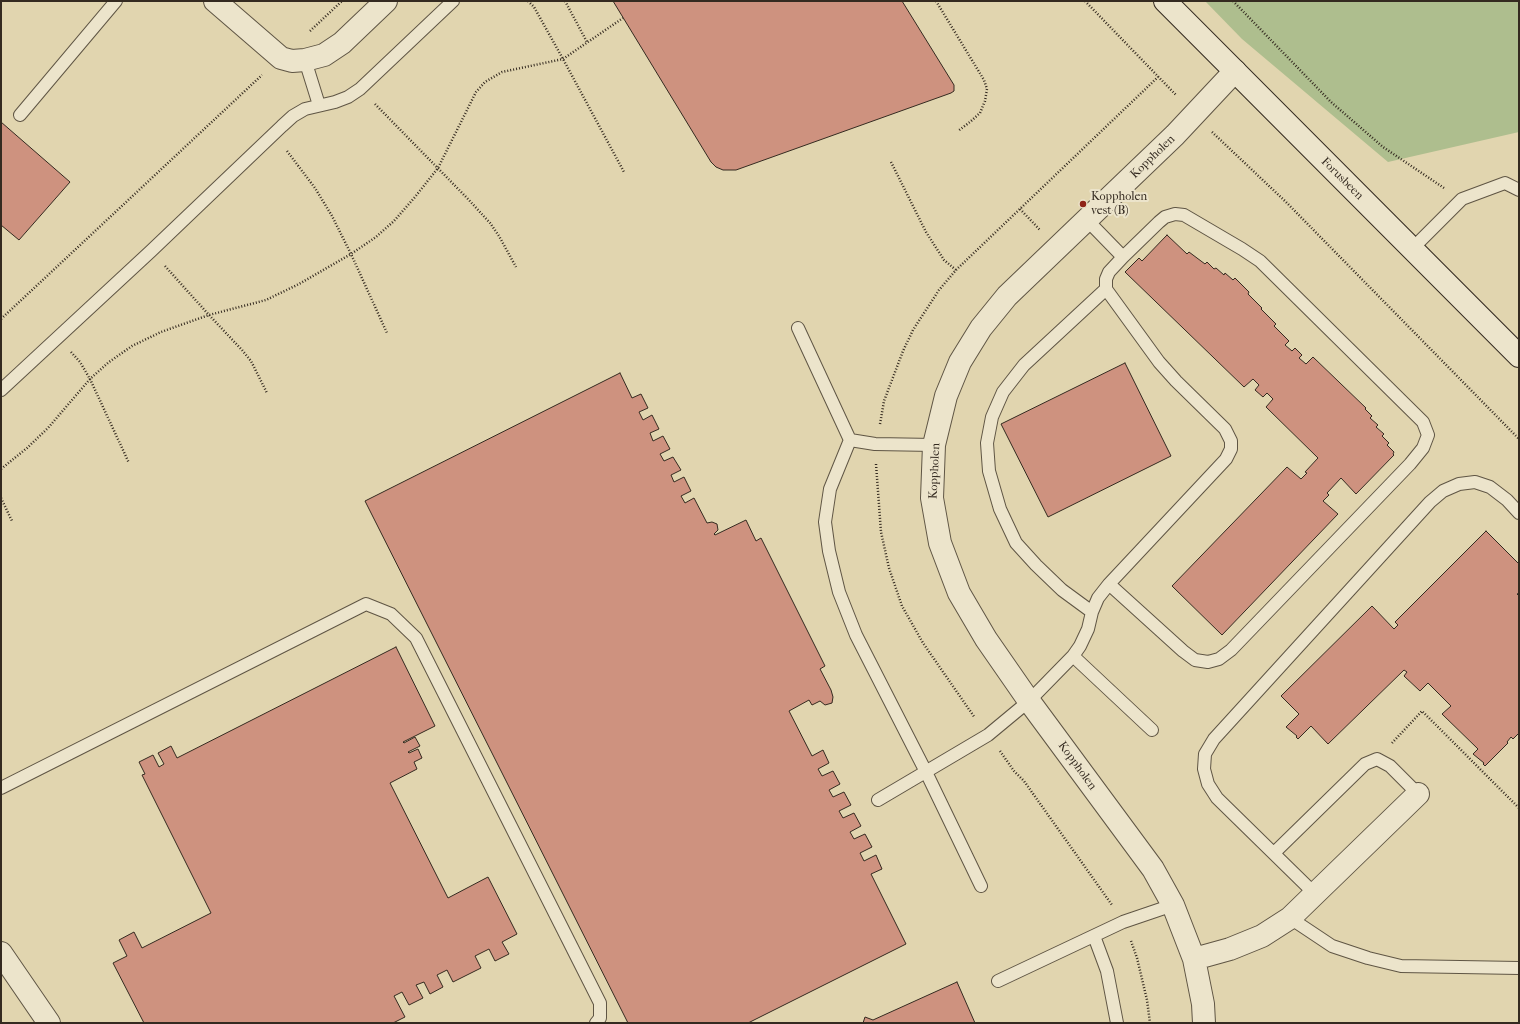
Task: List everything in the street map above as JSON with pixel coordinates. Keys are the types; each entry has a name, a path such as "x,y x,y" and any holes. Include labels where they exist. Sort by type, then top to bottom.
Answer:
{"street":[{"path":"215,1 281,58 292,61 305,60 324,55 342,43 386,1"},
{"name":"Forusbeen","path":"1165,1 1519,356"},
{"name":"Koppholen","path":"1204,1023 1204,1004 1194,958 1173,905 1153,869 1029,701 986,639 959,593 940,543 932,498 934,445 946,396 960,362 981,328 1007,296 1195,115 1235,71"},
{"path":"1194,958 1230,949 1262,936 1290,918 1418,794"},
{"path":"1,953 48,1023"}],"lane":[{"path":"20,115 116,1"},
{"path":"1,390 151,251 293,116 319,105 335,102 348,97 360,89 452,1"},
{"path":"305,60 319,105"},
{"path":"1412,249 1462,200 1505,183 1519,190"},
{"path":"878,800 988,735 1029,701 1073,656 1080,646 1088,629 1092,612 1098,598 1109,584 1226,459 1231,449 1232,441 1225,429 1176,381 1159,362 1106,289 1106,279 1109,272 1123,257 1166,217 1175,214 1184,215 1260,261 1423,422 1428,435 1423,448 1410,464 1232,650 1219,659 1208,662 1195,660 1182,651 1109,584"},
{"path":"1087,220 1123,257"},
{"path":"1092,612 1062,590 1016,543 1000,509 989,471 987,443 992,417 1003,392 1015,375 1106,289"},
{"path":"798,328 850,440 830,490 825,522 829,551 839,592 856,635 926,772 981,886"},
{"path":"850,440 875,444 934,445"},
{"path":"1315,894 1218,798 1208,784 1204,769 1205,754 1214,739 1430,502 1444,491 1459,484 1475,482 1490,487 1507,500 1519,513"},
{"path":"1,788 366,604 391,614 416,638 600,1003 600,1018 596,1023"},
{"path":"1073,656 1152,730"},
{"path":"1274,853 1365,764 1377,759 1390,766 1418,794"},
{"path":"998,981 1123,922 1173,905"},
{"path":"1290,918 1332,946 1368,958 1401,966 1519,968"},
{"path":"1094,936 1106,971 1117,1023"}],"path":[{"path":"307,33 342,1"},
{"path":"528,1 534,7 624,172"},
{"path":"565,1 587,42"},
{"path":"936,1 984,80 987,89 985,101 980,113 958,131"},
{"path":"1085,1 1195,115 1291,208 1519,439"},
{"path":"1232,1 1337,107 1383,147 1462,200"},
{"path":"1,469 28,448 48,428 90,379 109,362 132,346 161,332 209,315 266,300 299,284 351,254 376,237 394,221 415,198 438,168 476,92 485,82 502,72 563,59 623,18"},
{"path":"1,319 266,71"},
{"path":"360,89 490,223 516,267"},
{"path":"273,135 296,162 315,188 332,216 387,333"},
{"path":"891,162 926,232 944,260 956,270"},
{"path":"151,251 251,361 267,393"},
{"path":"57,338 80,362 90,379 129,463"},
{"path":"1,498 12,522"},
{"path":"1377,759 1422,711 1519,808"}],"green space":[{"path":"1205,1 1519,1 1519,132 1388,162 1242,39"}],"building":[{"path":"613,1 902,1 954,85 954,91 736,170 723,170 716,167 711,162"},
{"path":"1,122 70,182 19,240 1,225"},
{"path":"1167,235 1187,254 1189,252 1205,264 1207,262 1214,269 1216,268 1224,275 1225,273 1233,280 1235,278 1249,292 1248,294 1262,308 1261,309 1276,324 1274,326 1289,341 1285,345 1292,351 1295,348 1302,355 1299,358 1306,364 1313,357 1366,408 1365,409 1372,416 1370,418 1378,425 1376,427 1384,434 1382,436 1389,443 1387,445 1394,452 1394,455 1356,494 1341,478 1327,493 1329,495 1323,501 1338,514 1222,635 1172,586 1287,467 1301,479 1307,473 1305,472 1318,458 1266,407 1273,399 1267,393 1263,397 1255,390 1259,385 1253,379 1244,387 1125,272 1139,258 1142,261"},
{"path":"1125,363 1171,456 1048,517 1001,424"},
{"path":"620,373 632,398 641,394 648,408 639,412 643,420 652,415 659,429 650,433 653,441 663,436 670,449 660,454 664,461 673,457 681,470 671,475 674,482 684,477 691,491 681,496 685,503 694,498 707,523 712,522 717,524 718,530 714,534 715,535 746,520 756,541 761,538 825,666 820,669 833,697 832,703 825,705 820,701 812,705 809,700 789,711 812,756 823,750 829,763 818,769 822,776 833,771 840,784 829,790 833,797 844,792 851,805 839,811 843,818 854,813 861,826 850,832 854,839 865,834 872,847 860,853 864,861 876,855 882,869 871,874 906,944 748,1023 628,1023 365,501"},
{"path":"1486,531 1519,564 1519,593 1517,594 1519,596 1519,733 1513,739 1511,737 1507,742 1508,743 1485,766 1483,764 1484,763 1473,754 1478,749 1442,714 1451,706 1428,683 1420,691 1404,676 1407,672 1404,670 1328,744 1311,726 1298,739 1296,737 1297,736 1286,727 1299,714 1281,696 1372,606 1394,629 1398,625 1395,622"},
{"path":"396,647 435,726 403,742 404,743 415,737 420,746 408,752 409,753 418,749 422,758 414,762 417,769 390,783 448,898 488,877 517,934 502,942 509,954 495,961 489,949 475,956 481,968 453,982 447,970 437,975 443,987 430,994 424,982 416,985 423,998 409,1005 402,992 394,996 405,1017 393,1023 144,1023 113,963 127,956 119,940 134,932 142,948 211,913 142,775 145,774 139,762 153,755 159,767 164,764 158,753 171,746 177,758"},
{"path":"957,982 975,1023 863,1023 865,1017 873,1020"}],"place":[{"name":"Koppholen vest (B)","path":"1083,204"}]}
